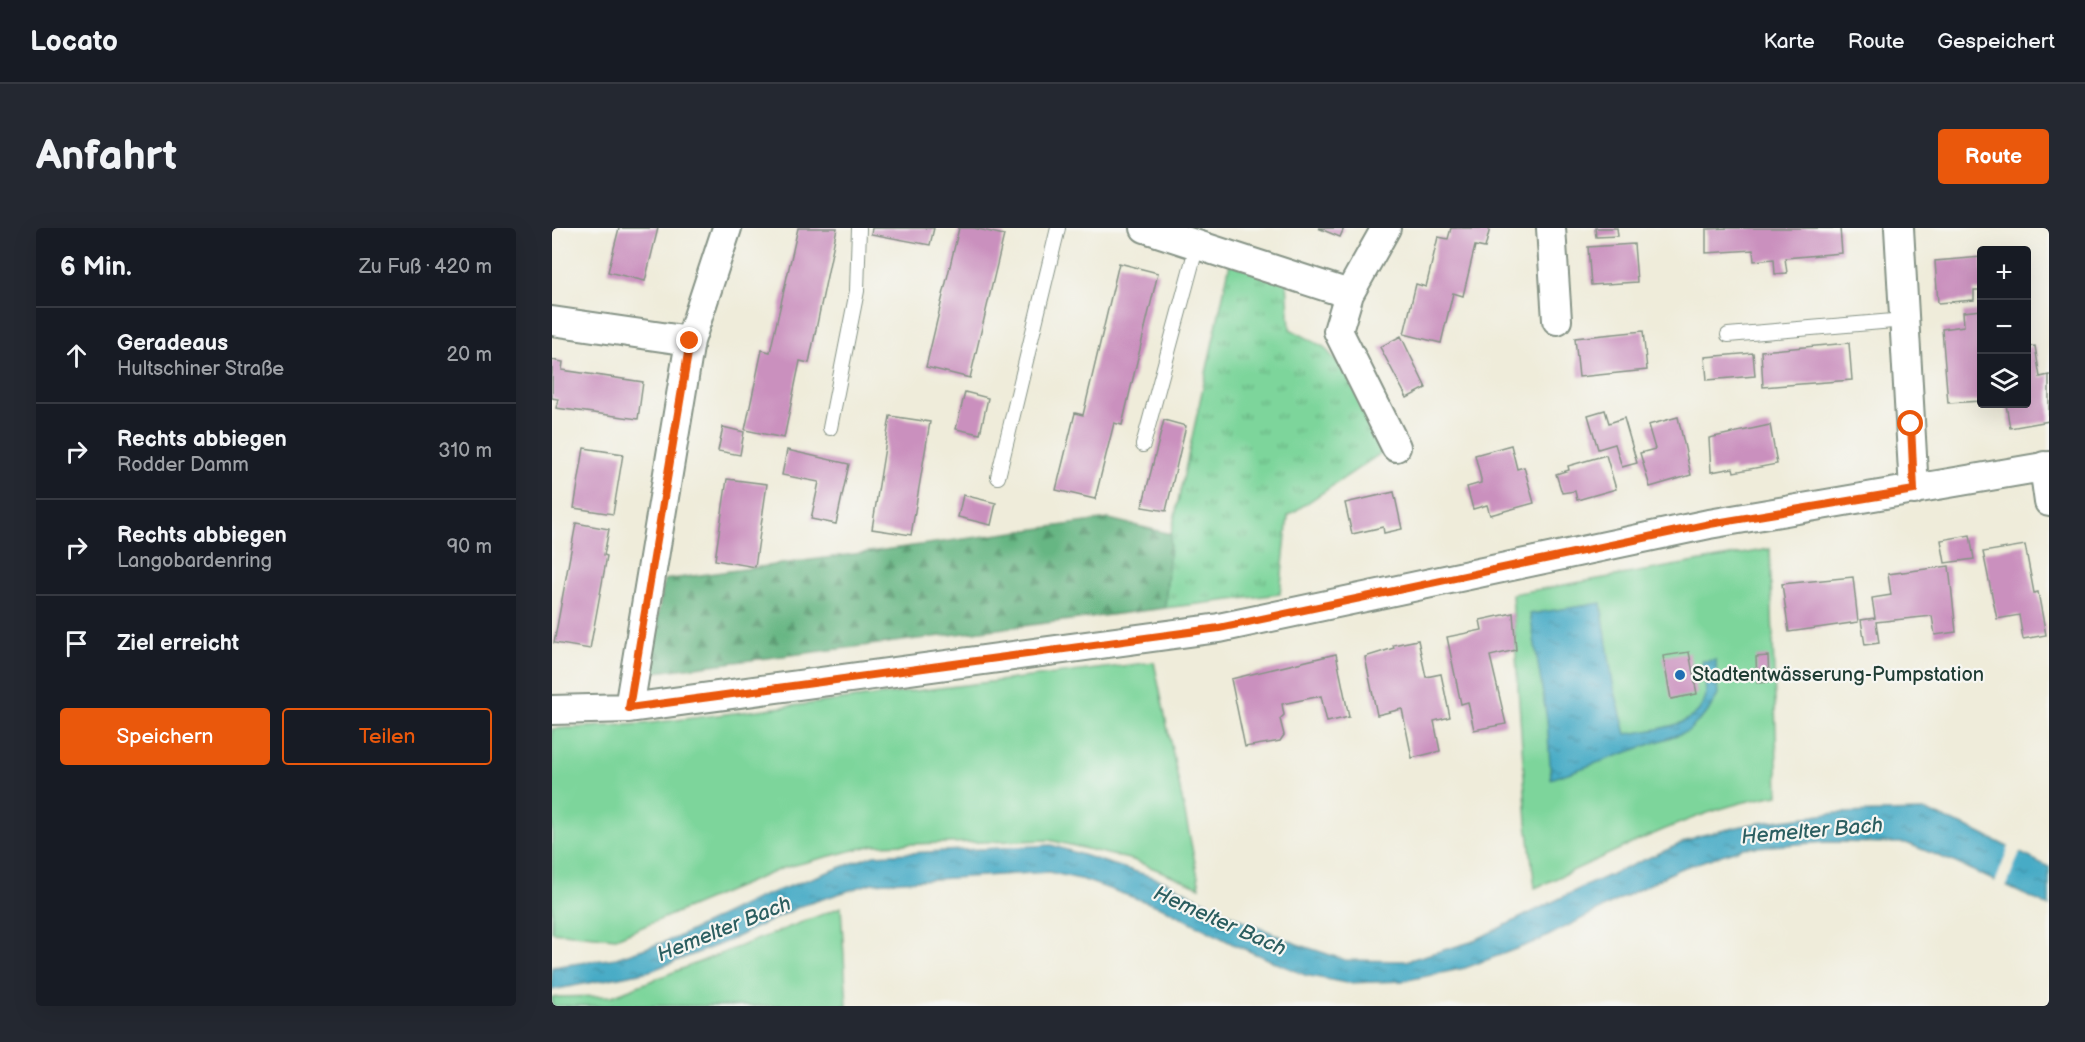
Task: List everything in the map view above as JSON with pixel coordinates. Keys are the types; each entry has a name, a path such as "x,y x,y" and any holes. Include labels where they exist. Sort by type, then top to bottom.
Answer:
{"street":[{"path":"629,708 690,341 728,228"},
{"path":"1145,228 1349,294"},
{"path":"1386,228 1349,294 1338,331 1396,447"},
{"path":"1551,228 1557,320"},
{"path":"1899,228 1914,490"},
{"path":"552,321 690,341"},
{"path":"552,710 629,708 1219,628 1710,524 2047,466 2049,502"}],"lane":[{"path":"830,428 857,291 859,228"},
{"path":"998,477 1058,228"},
{"path":"1143,445 1197,245"},
{"path":"1728,335 1905,320"}],"green space":[{"path":"1230,263 1287,282 1290,329 1324,347 1357,385 1387,449 1288,516 1280,594 1165,608 1171,534"},
{"path":"1109,519 1171,534 1165,608 648,673 664,580"},
{"path":"1770,549 1778,795 1746,802 1685,821 1535,888 1527,823 1512,594"},
{"path":"1154,662 1200,887 1133,860 1049,840 874,845 783,868 616,938 552,932 552,729 643,724"},
{"path":"841,907 847,1006 552,1006 552,997 612,996"}],"water":[{"path":"1601,603 1613,684 1626,734 1672,726 1693,716 1700,709 1706,695 1702,661 1716,660 1718,695 1707,713 1688,731 1551,779 1547,720 1530,614"},
{"name":"Hemelter Bach","path":"1925,811 1967,827 2049,867 2049,906 1954,862 1906,843 1825,842 1743,848 1679,869 1540,940 1465,968 1403,981 1346,983 1305,975 1235,945 1166,909 1084,880 1049,872 872,883 801,906 728,941 650,971 552,990 552,967 616,958 676,938 758,898 874,855 1051,845 1165,881 1233,916 1297,944 1345,960 1406,961 1471,942 1585,886 1698,836 1751,824 1837,813"}],"pier":[{"path":"2010,844 2021,849 2006,888 1995,883"}],"building":[{"path":"619,228 658,228 645,281 608,272"},
{"path":"798,228 837,228 809,363 800,361 784,438 745,430 762,350 770,352"},
{"path":"872,228 934,228 930,245 871,234"},
{"path":"959,228 974,228 1004,235 970,378 926,367"},
{"path":"1318,228 1344,228 1340,237"},
{"path":"1451,228 1490,228 1485,248 1475,246 1463,296 1453,293 1441,343 1404,334 1416,284 1426,287 1438,237 1448,239"},
{"path":"1595,228 1617,228 1618,236 1596,237"},
{"path":"1840,228 1842,253 1785,258 1787,273 1775,274 1774,259 1754,261 1753,250 1706,253 1706,229"},
{"path":"1634,244 1637,282 1591,285 1588,247"},
{"path":"1977,257 1977,290 1974,290 1974,300 1938,303 1935,261"},
{"path":"1119,263 1158,273 1122,425 1114,423 1095,499 1056,490 1075,413 1083,415"},
{"path":"1977,311 1977,401 1948,403 1942,329 1964,326 1963,312"},
{"path":"1643,331 1647,370 1579,377 1575,338"},
{"path":"1401,336 1426,388 1407,398 1380,347"},
{"path":"1849,343 1852,380 1763,387 1761,351"},
{"path":"2031,346 2035,346 2040,377 2049,375 2049,421 2010,428 2007,408 2031,408"},
{"path":"1753,353 1755,376 1707,380 1705,357"},
{"path":"552,360 563,362 562,370 643,382 638,419 556,408 558,399 552,398"},
{"path":"965,392 988,398 980,434 956,429"},
{"path":"1605,410 1609,423 1624,418 1637,463 1622,467 1615,444 1598,449 1588,415"},
{"path":"890,416 930,422 911,535 872,529"},
{"path":"1678,417 1691,475 1650,487 1640,453 1655,449 1648,425"},
{"path":"1164,420 1186,426 1166,511 1142,507"},
{"path":"1770,425 1777,464 1734,472 1733,468 1711,472 1709,438"},
{"path":"723,427 744,432 740,455 718,451"},
{"path":"1511,445 1517,469 1524,467 1534,503 1490,515 1487,505 1473,509 1467,487 1481,483 1475,455"},
{"path":"584,448 623,454 613,514 574,508"},
{"path":"787,450 849,464 836,524 811,519 819,482 782,475"},
{"path":"1606,455 1616,489 1577,500 1575,491 1562,493 1556,474 1569,470 1568,466"},
{"path":"727,479 767,484 755,567 715,560"},
{"path":"1394,492 1402,529 1384,533 1383,527 1352,534 1345,503"},
{"path":"963,495 996,503 991,525 958,517"},
{"path":"576,523 609,529 604,555 607,556 590,649 554,643"},
{"path":"1970,535 1974,559 1945,563 1941,540"},
{"path":"2025,545 2034,593 2038,592 2046,635 2023,639 2019,615 1997,619 1983,552"},
{"path":"1949,566 1956,632 1935,635 1932,616 1876,622 1879,643 1865,645 1861,620 1875,618 1872,598 1891,595 1888,574"},
{"path":"1853,577 1858,622 1789,632 1782,584"},
{"path":"1513,613 1516,650 1490,656 1506,724 1474,730 1468,702 1461,704 1447,637 1482,630 1480,620"},
{"path":"1418,640 1426,677 1441,674 1450,717 1434,721 1440,751 1412,758 1402,709 1377,715 1365,657 1394,648 1393,645"},
{"name":"Stadtentwässerung-Pumpstation","path":"1689,652 1697,694 1671,699 1663,656"},
{"path":"1336,654 1349,717 1327,722 1321,696 1282,704 1284,715 1280,719 1284,735 1280,741 1245,747 1231,679"},
{"path":"1768,656 1769,682 1757,683 1756,657"}],"place":[{"name":"Stadtentwässerung-Pumpstation","path":"1680,675"}],"route":[{"path":"690,341 629,708 1219,628 1457,580 1710,524 1914,490 1911,424"}]}
